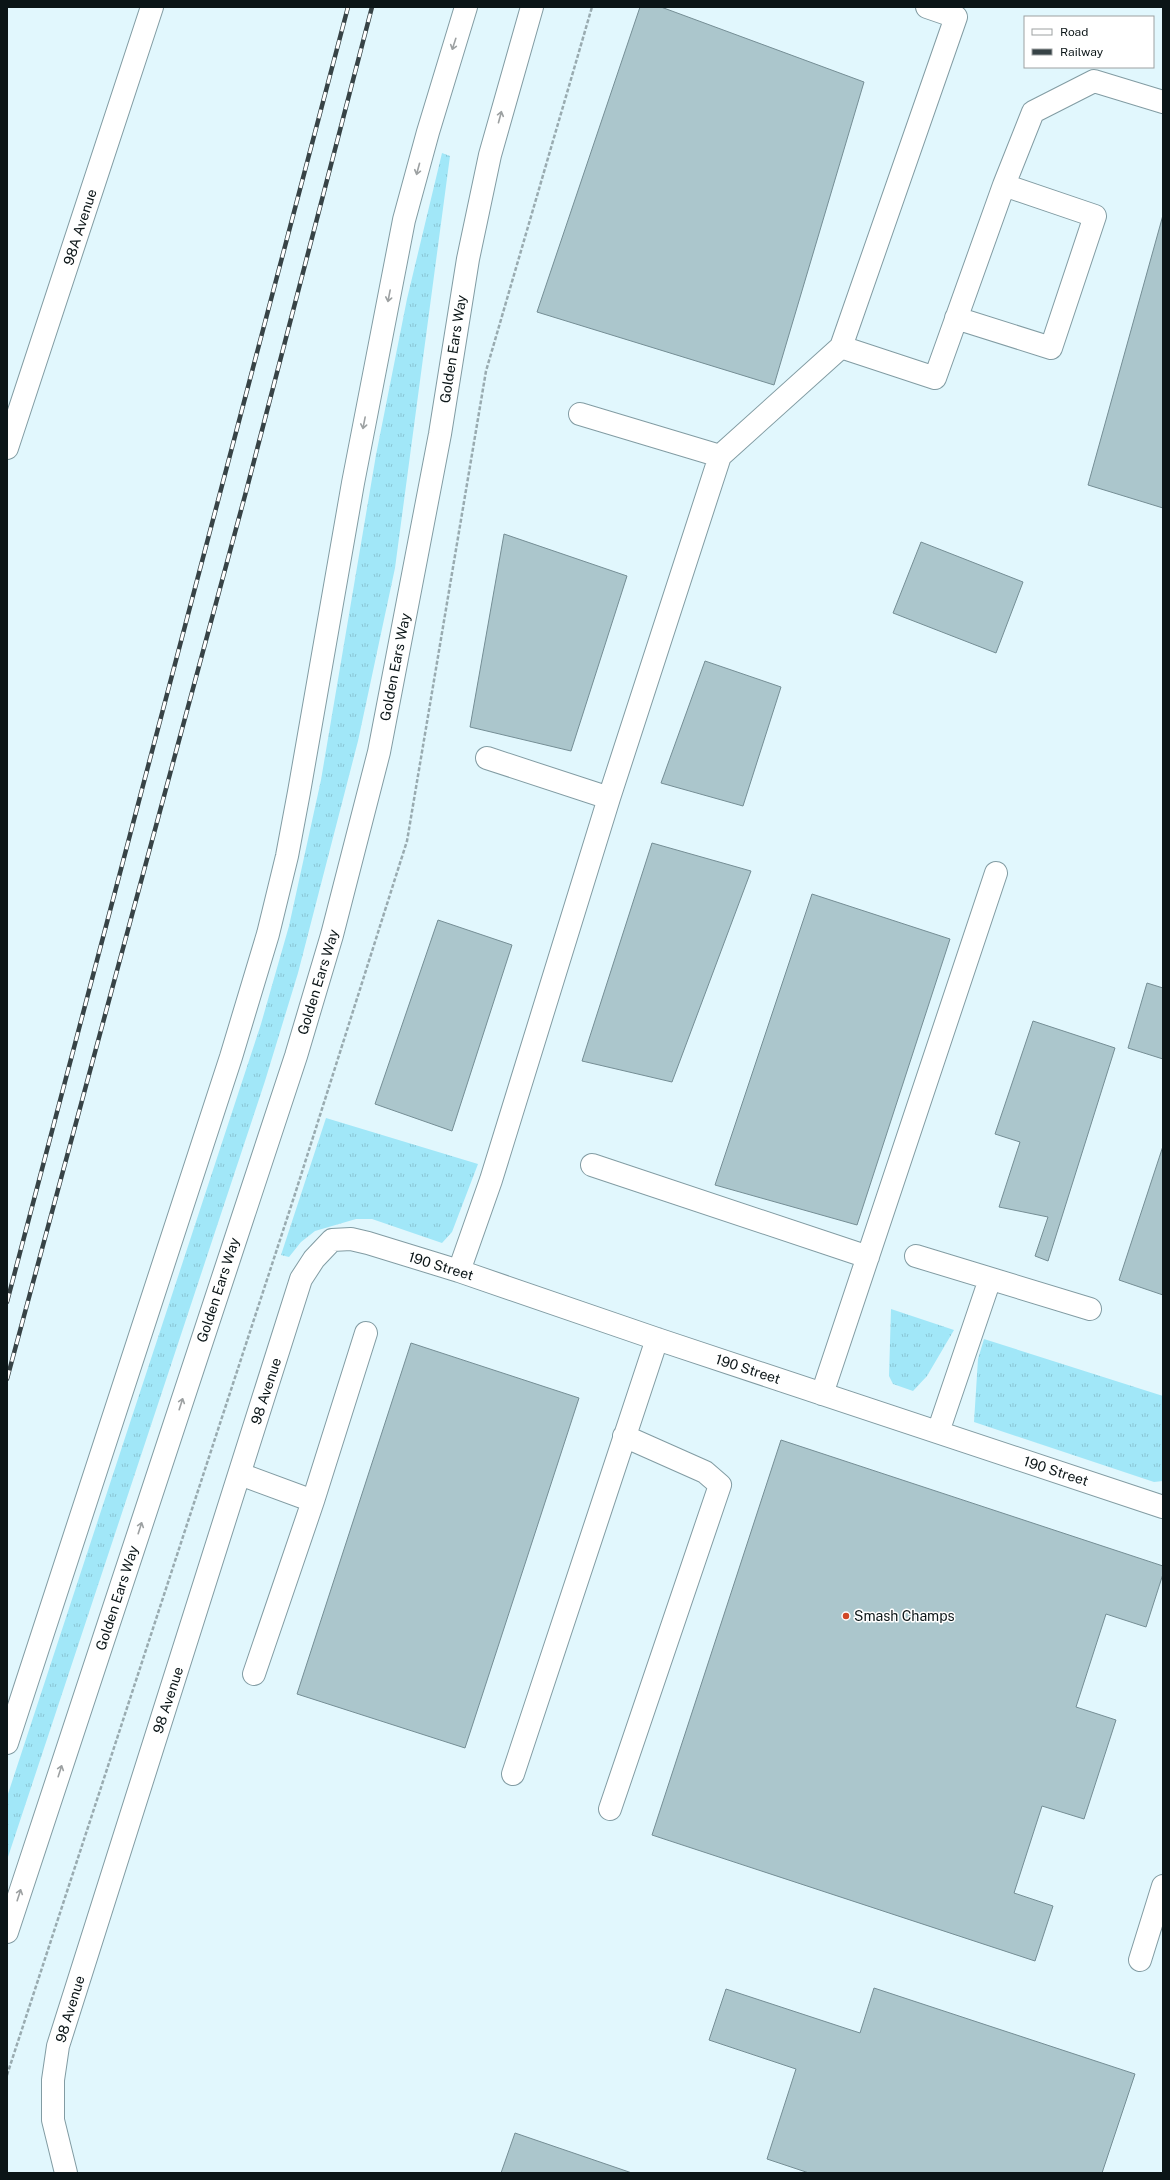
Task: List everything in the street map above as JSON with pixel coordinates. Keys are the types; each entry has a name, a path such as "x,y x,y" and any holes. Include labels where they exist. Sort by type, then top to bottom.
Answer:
{"main road":[{"name":"98A Avenue","path":"7,448 152,7"},
{"path":"7,1743 231,1057 268,934 299,792 353,482 404,220 428,132 466,7"},
{"name":"Golden Ears Way","path":"7,1932 296,1056 332,935 379,752 440,434 468,259 488,162 508,86 532,7"},
{"path":"459,1271 491,1180 609,798 720,456 841,347 956,18 927,7"},
{"path":"841,347 935,378 1004,185 1033,112 1094,81 1163,102"},
{"path":"956,318 1050,348 1095,216 1004,185"},
{"path":"580,414 720,456"},
{"path":"487,758 609,798"},
{"path":"822,1394 996,873"},
{"path":"592,1165 868,1257"},
{"name":"190 Street","path":"332,1240 351,1239 368,1243 459,1271 656,1339 1163,1507"},
{"name":"98 Avenue","path":"66,2173 53,2120 53,2080 58,2046 301,1279 314,1259 332,1240"},
{"path":"916,1256 1090,1309"},
{"path":"938,1432 990,1279"},
{"path":"254,1674 313,1501 366,1333"},
{"path":"513,1774 656,1339"},
{"path":"610,1809 720,1485 705,1472 624,1436"},
{"path":"240,1474 313,1501"},
{"path":"1140,1960 1163,1886"}],"green space":[{"path":"442,153 450,156 395,568 358,741 298,973 265,1081 7,1860 7,1797 261,1024 289,926 321,780 376,455 407,299"},
{"path":"326,1118 478,1164 452,1232 442,1243 372,1219 356,1219 315,1231 301,1242 289,1257 281,1255"},
{"path":"891,1309 954,1330 927,1376 913,1391 893,1384 889,1376"},
{"path":"984,1339 1163,1396 1163,1481 1154,1482 974,1422 978,1359"}],"building":[{"path":"640,7 661,7 864,82 774,385 537,312"},
{"path":"1163,215 1163,508 1088,485"},
{"path":"504,534 627,576 571,751 470,727"},
{"path":"921,542 1023,582 996,653 893,613"},
{"path":"705,661 781,687 743,806 661,783"},
{"path":"652,843 751,871 672,1082 582,1061"},
{"path":"812,894 950,939 857,1225 715,1185"},
{"path":"438,920 512,945 452,1131 375,1104"},
{"path":"1147,983 1163,988 1163,1059 1128,1048"},
{"path":"1033,1021 1115,1048 1048,1261 1035,1256 1048,1217 999,1207 1020,1142 995,1134"},
{"path":"1163,1146 1163,1295 1119,1280"},
{"path":"411,1343 579,1398 465,1748 297,1694"},
{"path":"781,1440 1163,1566 1163,1574 1146,1627 1106,1614 1076,1707 1116,1720 1084,1819 1042,1806 1014,1893 1053,1906 1035,1961 652,1835"},
{"path":"874,1988 1135,2074 1102,2173 809,2173 767,2159 796,2069 709,2040 726,1989 860,2033"},
{"path":"515,2133 632,2173 501,2173"}],"railway":[{"path":"7,1302 348,7"},
{"path":"7,1379 247,488 372,7"}],"place":[{"name":"Smash Champs","path":"846,1616"}]}
